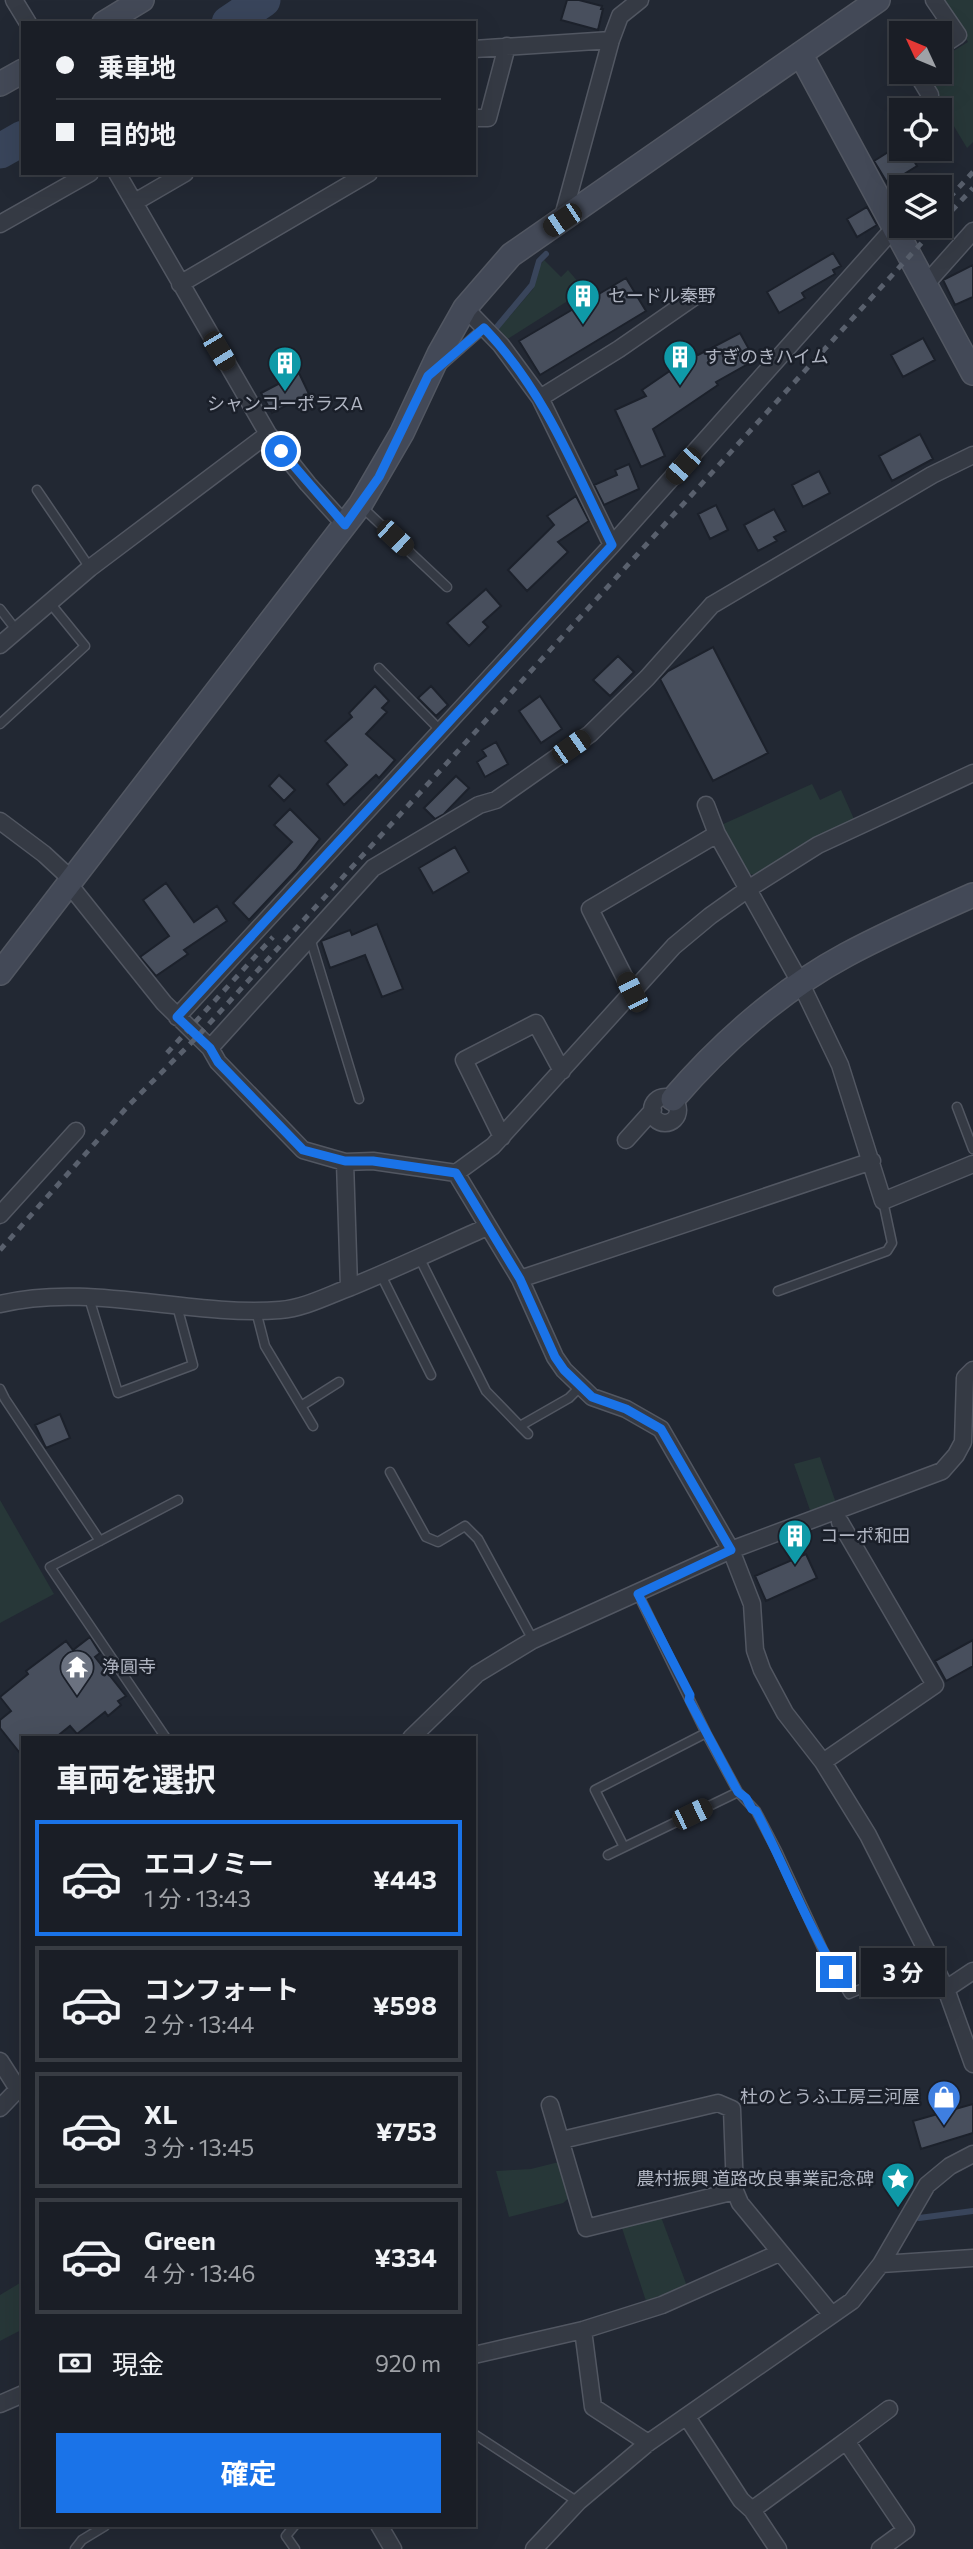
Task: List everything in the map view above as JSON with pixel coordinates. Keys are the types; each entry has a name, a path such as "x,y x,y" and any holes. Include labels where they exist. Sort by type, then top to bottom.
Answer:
{"street":[{"path":"14,0 27,21"},
{"path":"107,21 142,0"},
{"path":"562,220 611,40 620,16 640,0"},
{"path":"0,973 360,505 379,477 428,376 465,308 512,255 878,0"},
{"path":"934,0 948,21"},
{"path":"952,26 958,35 952,39"},
{"path":"476,49 611,40"},
{"path":"476,118 488,118 507,46"},
{"path":"800,55 889,219"},
{"path":"0,84 21,72"},
{"path":"923,84 930,95"},
{"path":"0,224 86,175"},
{"path":"118,175 268,434 345,525"},
{"path":"135,202 182,175"},
{"path":"180,284 366,175"},
{"path":"925,285 973,231"},
{"path":"177,1017 612,545 889,234"},
{"path":"899,238 973,373"},
{"path":"540,398 619,349 694,297"},
{"path":"465,308 501,345 540,398 612,545"},
{"path":"0,645 90,568 268,434"},
{"path":"210,1048 373,868 479,805 496,800 590,734 648,678 712,605 932,475 973,455"},
{"path":"0,821 44,854 70,881 177,1017 210,1048 218,1062 295,1144 312,1153 345,1161 373,1161 456,1173 502,1137 674,946 710,916 818,845 973,773"},
{"path":"706,805 717,834 801,984 840,1065 883,1201 972,1168"},
{"path":"632,992 590,909 717,834"},
{"path":"626,1139 764,1010 844,956 973,895"},
{"path":"502,1137 464,1060 536,1023 562,1071"},
{"path":"0,1215 76,1131"},
{"path":"345,1161 349,1287"},
{"path":"520,1279 872,1161"},
{"path":"456,1173 520,1279 555,1357 592,1397 626,1409 661,1429 731,1550 752,1604 755,1650 762,1670 785,1713 823,1762 868,1835 946,1989 973,2064"},
{"path":"0,1304 48,1297 256,1311 284,1310 381,1275 487,1227"},
{"path":"413,1736 477,1674 533,1640 731,1550 942,1471 963,1442 965,1377 973,1370"},
{"path":"823,1762 935,1685 840,1521"},
{"path":"946,1989 973,1970"},
{"path":"0,2061 20,2087 0,2108"},
{"path":"562,2140 718,2103 732,2109 735,2191 740,2203 832,2315"},
{"path":"550,2105 586,2228 735,2191"},
{"path":"536,2548 578,2502 648,2443 852,2301 881,2264 927,2185 950,2166 973,2154"},
{"path":"476,2355 583,2330 662,2305 779,2253"},
{"path":"881,2264 973,2258"},
{"path":"583,2330 593,2407 648,2443"},
{"path":"0,2404 21,2395"},
{"path":"752,2510 889,2409"},
{"path":"687,2417 741,2500 752,2510 778,2549"},
{"path":"846,2441 906,2530 880,2549"},
{"path":"380,2527 393,2549"}],"lane":[{"path":"428,376 484,328"},
{"path":"37,490 90,568"},
{"path":"360,505 447,587"},
{"path":"0,723 85,646 50,603"},
{"path":"0,609 17,631"},
{"path":"379,668 441,731"},
{"path":"310,937 359,1099"},
{"path":"957,1107 973,1149"},
{"path":"778,1291 887,1251 892,1243 883,1201"},
{"path":"419,1257 486,1391 528,1434"},
{"path":"381,1275 431,1375"},
{"path":"89,1298 118,1393 193,1365 177,1306"},
{"path":"256,1311 265,1346 313,1426"},
{"path":"301,1406 339,1382"},
{"path":"520,1426 569,1398 580,1387"},
{"path":"0,1389 100,1541"},
{"path":"390,1472 426,1537 438,1542 466,1527 478,1539 533,1640"},
{"path":"165,1736 50,1567 178,1500"},
{"path":"638,1594 706,1733 738,1792 756,1811 823,1950 849,1994 930,1960"},
{"path":"624,1847 595,1790 706,1733"},
{"path":"608,1855 738,1792"},
{"path":"476,2435 578,2502"},
{"path":"75,2549 82,2540 103,2527"},
{"path":"293,2527 286,2536 295,2549"}],"shaded area":[{"path":"943,0 973,0 973,142 967,148 952,123 952,98 937,98 929,84 952,84 952,52 968,42"},
{"path":"544,260 561,277 568,270 585,290 506,340 497,331 533,289 539,267"},
{"path":"812,784 820,800 841,790 854,819 825,832 754,875 744,872 719,826"},
{"path":"820,1457 836,1503 811,1513 794,1464"},
{"path":"0,1500 54,1594 0,1623"},
{"path":"559,2162 569,2198 563,2203 509,2217 496,2171 531,2169"},
{"path":"661,2217 687,2286 646,2301 622,2228"},
{"path":"21,2285 21,2330 0,2341 0,2295"}],"building":[{"path":"567,0 602,6 598,30 561,20"},
{"path":"889,152 889,161 914,161 917,166 902,175 889,175 888,184 874,161"},
{"path":"867,207 877,225 857,237 847,219"},
{"path":"833,253 841,266 833,270 835,274 802,293 805,298 779,313 767,292"},
{"path":"973,265 973,297 955,305 943,280"},
{"name":"セードル秦野","path":"626,278 646,311 540,375 519,341"},
{"path":"740,333 755,360 716,382 718,385 653,429 665,456 641,467 615,410 646,396 642,390 696,353 698,355"},
{"path":"923,338 935,360 903,377 891,355"},
{"name":"シャンコーポラスA","path":"299,373 309,394 272,413 261,393"},
{"path":"920,434 933,459 892,481 879,456"},
{"path":"629,464 639,489 604,505 594,485 617,475 615,470"},
{"path":"819,471 830,493 803,507 792,485"},
{"path":"576,496 589,521 558,542 568,552 527,591 508,570 554,525 547,516"},
{"path":"716,505 728,530 710,539 698,514"},
{"path":"774,509 786,531 774,537 777,541 758,551 744,525"},
{"path":"486,589 501,606 483,622 488,627 469,646 447,623"},
{"path":"713,647 768,753 713,781 660,679 668,671"},
{"path":"618,656 634,672 610,696 593,680"},
{"path":"375,686 389,701 382,708 387,712 366,734 395,760 379,778 376,775 344,805 327,784 347,765 325,741 352,717 349,713"},
{"path":"431,686 448,705 436,716 418,698"},
{"path":"540,696 562,729 541,743 519,711"},
{"path":"496,742 508,764 485,777 477,762 486,756 482,750"},
{"path":"279,775 295,790 284,801 269,786"},
{"path":"456,776 469,788 444,814 435,819 424,808"},
{"path":"290,809 320,839 296,870 249,920 233,903 292,842 274,825"},
{"path":"455,847 469,872 433,893 419,868"},
{"path":"166,883 194,922 217,906 227,921 184,950 188,954 156,976 140,957 169,936 143,900"},
{"path":"377,924 403,989 382,997 365,955 330,968 321,941 350,930 352,935"},
{"path":"60,1414 70,1438 46,1448 35,1425"},
{"name":"コーポ和田","path":"806,1554 817,1578 766,1601 755,1576"},
{"name":"浄圓寺","path":"90,1637 100,1653 95,1657 126,1696 118,1701 121,1705 108,1716 105,1712 77,1734 70,1726 58,1736 21,1736 21,1754 0,1728 0,1720 11,1711 0,1697 28,1674 26,1671 66,1641 73,1650"},
{"path":"973,1640 973,1666 946,1681 935,1661"},
{"name":"杜のとうふ工房三河屋","path":"973,2104 973,2133 921,2149 913,2121"}],"waterway":[{"path":"232,21 263,0"},
{"path":"0,151 21,139"},
{"path":"496,328 532,285 539,261 546,254"},
{"path":"919,2218 973,2211"}],"railway":[{"path":"952,195 973,172"},
{"path":"952,210 973,188"},
{"path":"0,1250 128,1106 197,1037 926,238"},
{"path":"167,1053 273,937"}],"place":[{"name":"セードル秦野","path":"583,326"},
{"name":"すぎのきハイム","path":"680,387"},
{"name":"シャンコーポラスA","path":"285,393"},
{"name":"コーポ和田","path":"795,1566"},
{"name":"浄圓寺","path":"77,1697"},
{"name":"杜のとうふ工房三河屋","path":"944,2127"},
{"name":"農村振興 道路改良事業記念碑","path":"898,2209"}],"route":[{"path":"281,451 345,525 379,477 428,376 484,328 501,345 540,398 612,545 177,1017 210,1048 218,1062 303,1150 345,1161 373,1161 456,1173 520,1279 555,1357 564,1370 592,1397 626,1409 661,1429 731,1550 638,1594 690,1695 689,1700 738,1792 756,1811 836,1972"}]}
